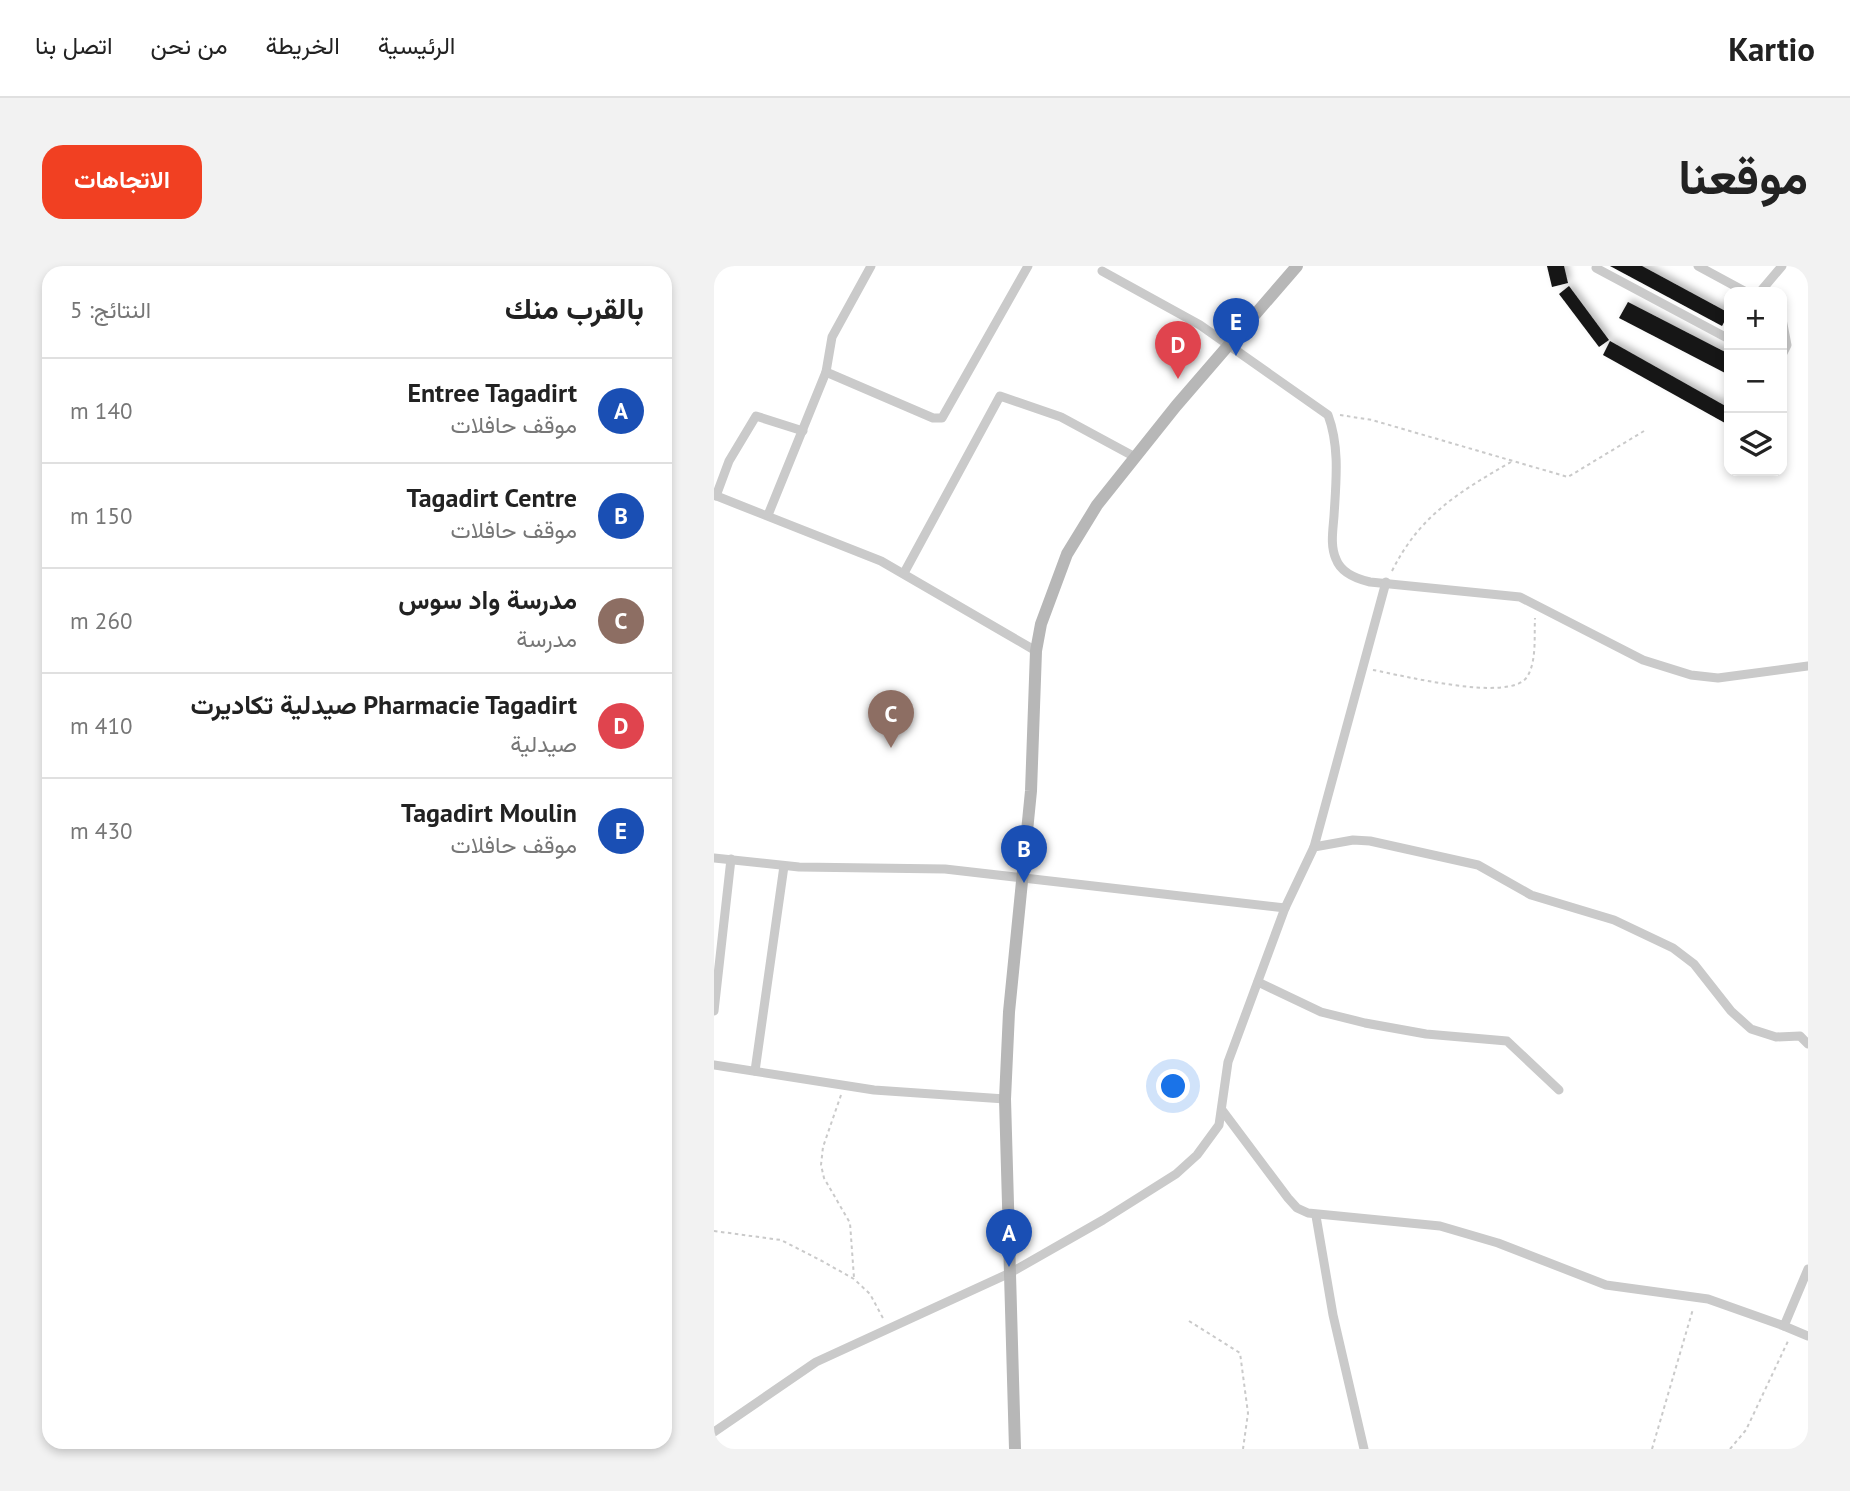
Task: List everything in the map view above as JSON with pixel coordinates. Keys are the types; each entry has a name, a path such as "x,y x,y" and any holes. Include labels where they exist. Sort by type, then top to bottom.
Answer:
{"street":[{"path":"768,515 826,372 832,337 871,266"},
{"path":"826,372 933,418 942,418 1028,266"},
{"path":"1015,1449 1005,1099 1021,876 1031,791 1036,651 1050,596 1067,554 1097,505 1227,346 1297,266"},
{"path":"1698,266 1737,287"},
{"path":"1764,287 1782,266"},
{"path":"1596,268 1724,336"},
{"path":"1102,271 1174,310 1319,406 1328,415 1333,428 1337,465 1332,535 1336,560 1342,569 1362,580 1506,594 1535,604 1643,660 1691,675 1718,678 1808,666"},
{"path":"904,573 1000,396 1061,417 1135,457"},
{"path":"803,431 756,416 729,461 715,496 862,551 1036,651"},
{"path":"714,1432 816,1362 1010,1273 1133,1203 1176,1174 1208,1141 1219,1125 1228,1062 1285,908 1314,847 1386,582"},
{"path":"1314,847 1362,840 1478,865 1531,895 1605,916 1673,948 1694,964 1744,1024 1776,1037 1800,1036 1808,1044"},
{"path":"714,858 784,866 944,869 1285,908"},
{"path":"714,1011 731,859"},
{"path":"755,1072 784,866"},
{"path":"1258,982 1321,1012 1354,1020 1426,1034 1507,1041 1559,1090"},
{"path":"714,1065 844,1085 1005,1099"},
{"path":"1222,1110 1297,1208 1316,1216 1440,1226 1498,1243 1606,1285 1697,1297 1808,1336"},
{"path":"1316,1216 1333,1315 1364,1449"},
{"path":"1789,1328 1808,1269"}],"path":[{"path":"1328,415 1372,420 1568,477 1644,431"},
{"path":"1386,582 1402,551 1426,519 1460,491 1512,461"},
{"path":"1362,668 1464,687 1515,686 1528,676 1532,664 1535,604"},
{"path":"844,1085 822,1147 821,1165 824,1178 850,1223 855,1279"},
{"path":"714,1231 781,1240 855,1279 870,1294 888,1328"},
{"path":"1652,1449 1697,1297"},
{"path":"1189,1321 1240,1353 1248,1413 1243,1449"},
{"path":"1730,1449 1746,1430 1789,1328"}],"building":[{"path":"1547,266 1564,266 1568,283 1552,287"},
{"path":"1610,266 1642,266 1724,310 1722,326"},
{"path":"1569,286 1609,340 1599,347 1559,294"},
{"path":"1628,302 1724,351 1724,372 1619,318"},
{"path":"1610,341 1724,405 1724,422 1603,355"}],"place":[{"name":"Tagadirt Moulin","path":"1236,356"},
{"name":"Pharmacie Tagadirt صيدلية تكاديرت","path":"1178,379"},
{"name":"مدرسة واد سوس","path":"891,748"},
{"name":"Tagadirt Centre","path":"1024,883"},
{"name":"Entree Tagadirt","path":"1009,1267"}]}
